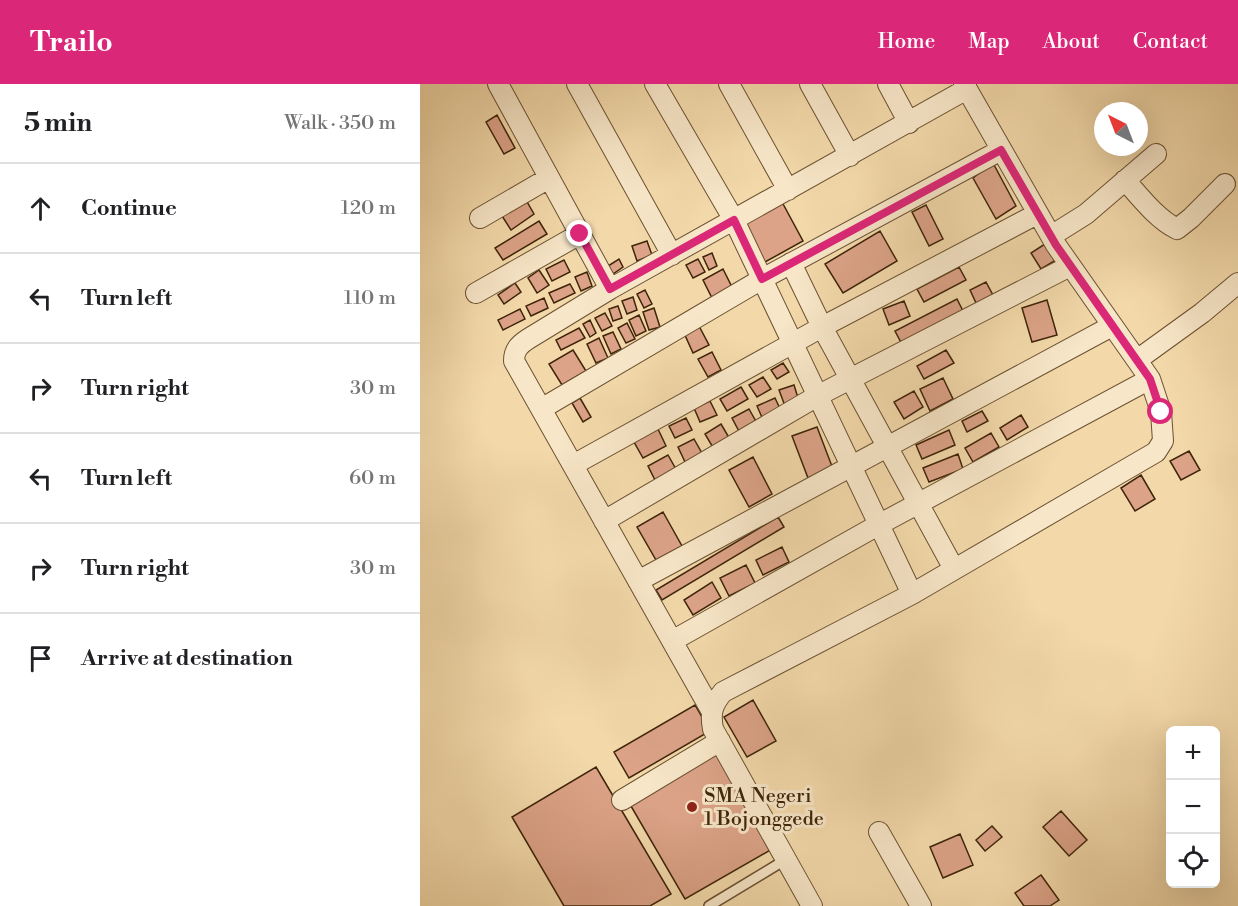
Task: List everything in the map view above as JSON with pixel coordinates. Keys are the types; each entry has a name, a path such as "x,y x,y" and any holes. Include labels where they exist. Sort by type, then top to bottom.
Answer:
{"street":[{"path":"498,84 610,289"},
{"path":"577,84 672,255"},
{"path":"654,84 734,220 912,594"},
{"path":"729,84 788,190"},
{"path":"810,84 850,156"},
{"path":"888,84 909,123"},
{"path":"711,710 723,692 912,594 1156,452 1163,441 1163,423 1150,379 1051,237 966,86 909,123 610,289 528,339 517,348 514,361 711,710 713,729 812,906"},
{"path":"541,409 762,279 1001,150"},
{"path":"1051,237 1086,214 1156,154"},
{"path":"480,218 549,178"},
{"path":"1125,180 1149,206 1177,229 1225,184"},
{"path":"573,465 822,327 1038,214"},
{"path":"476,292 580,234"},
{"path":"791,263 822,327 954,568"},
{"path":"604,521 819,395 1070,266"},
{"path":"1137,360 1202,314 1238,283"},
{"path":"638,581 1112,326"},
{"path":"672,641 880,524 1150,379"},
{"path":"622,800 720,741"},
{"path":"879,832 921,906"}],"lane":[{"path":"709,906 785,860"}],"building":[{"path":"497,115 515,148 504,154 486,122"},
{"path":"993,163 1016,206 996,219 973,178"},
{"path":"526,200 534,214 511,230 502,216"},
{"path":"782,202 803,241 765,262 744,223"},
{"path":"926,205 943,239 929,246 912,212"},
{"path":"539,221 547,234 503,260 495,248"},
{"path":"880,231 897,261 843,293 825,264"},
{"path":"1051,240 1061,257 1041,269 1031,253"},
{"path":"647,241 652,255 637,261 632,246"},
{"path":"712,253 717,266 709,270 703,257"},
{"path":"619,259 623,267 613,274 608,266"},
{"path":"698,259 705,272 693,278 686,265"},
{"path":"564,260 570,272 552,281 546,269"},
{"path":"959,267 966,280 924,302 917,289"},
{"path":"723,269 732,287 712,298 703,280"},
{"path":"539,270 549,285 537,293 528,278"},
{"path":"587,272 592,286 581,291 575,277"},
{"path":"986,282 994,297 977,305 970,290"},
{"path":"515,283 521,292 504,304 498,295"},
{"path":"570,284 575,293 554,303 549,293"},
{"path":"645,290 652,304 644,308 637,294"},
{"path":"633,297 637,310 627,314 622,301"},
{"path":"544,298 548,308 531,316 526,306"},
{"path":"957,299 966,317 904,348 895,331"},
{"path":"1047,300 1057,335 1032,342 1022,308"},
{"path":"904,301 910,316 889,325 883,309"},
{"path":"618,306 622,318 613,321 609,309"},
{"path":"654,308 660,327 649,330 643,312"},
{"path":"520,309 525,319 503,330 498,320"},
{"path":"605,313 612,326 602,331 595,318"},
{"path":"639,315 646,331 636,336 629,320"},
{"path":"590,320 596,333 590,337 583,324"},
{"path":"627,323 635,339 626,343 618,328"},
{"path":"699,326 709,345 693,353 684,333"},
{"path":"579,328 585,338 561,350 556,340"},
{"path":"613,332 621,349 611,354 603,336"},
{"path":"599,338 608,358 596,363 587,344"},
{"path":"573,350 586,371 562,385 549,364"},
{"path":"946,350 954,363 924,379 917,366"},
{"path":"712,352 721,370 708,377 698,359"},
{"path":"783,363 789,372 777,379 771,370"},
{"path":"763,377 771,389 757,397 749,385"},
{"path":"943,378 953,399 930,411 920,389"},
{"path":"794,385 799,401 785,406 779,390"},
{"path":"741,387 748,399 727,411 720,399"},
{"path":"914,391 923,407 904,419 894,402"},
{"path":"580,398 591,417 583,422 572,403"},
{"path":"775,398 782,413 764,422 757,406"},
{"path":"710,401 717,415 700,422 694,408"},
{"path":"749,409 758,425 741,435 732,418"},
{"path":"982,411 988,421 967,432 962,421"},
{"path":"1021,415 1028,427 1007,440 1000,428"},
{"path":"686,418 692,430 675,438 669,426"},
{"path":"721,424 731,441 715,451 705,434"},
{"path":"817,427 833,469 808,478 792,436"},
{"path":"658,429 666,446 643,458 634,442"},
{"path":"949,430 955,445 922,459 916,445"},
{"path":"991,433 999,447 973,462 965,448"},
{"path":"694,439 703,455 686,464 678,447"},
{"path":"1189,451 1200,470 1181,480 1170,461"},
{"path":"958,454 963,469 929,482 923,468"},
{"path":"668,455 677,471 656,482 648,466"},
{"path":"753,457 772,494 749,507 729,470"},
{"path":"1141,475 1155,499 1135,511 1121,488"},
{"path":"663,512 682,546 656,560 637,527"},
{"path":"778,517 784,527 662,600 656,590"},
{"path":"782,547 789,562 763,575 756,560"},
{"path":"746,565 755,583 729,596 720,578"},
{"path":"712,582 721,598 693,615 684,600"},
{"path":"753,700 776,741 747,757 724,717"},
{"path":"695,705 710,731 629,778 614,752"},
{"path":"720,747 774,848 685,899 628,801"},
{"path":"596,767 671,894 650,906 564,906 512,817"},
{"path":"1061,811 1087,840 1069,856 1043,827"},
{"path":"992,826 1002,837 985,851 976,840"},
{"path":"960,834 973,865 943,878 930,847"},
{"path":"1041,875 1059,900 1050,906 1024,906 1015,893"}],"place":[{"name":"SMA Negeri 1 Bojonggede","path":"692,807"}],"route":[{"path":"580,234 610,289 734,220 762,279 1001,150 1056,245 1150,379 1161,412"}]}
